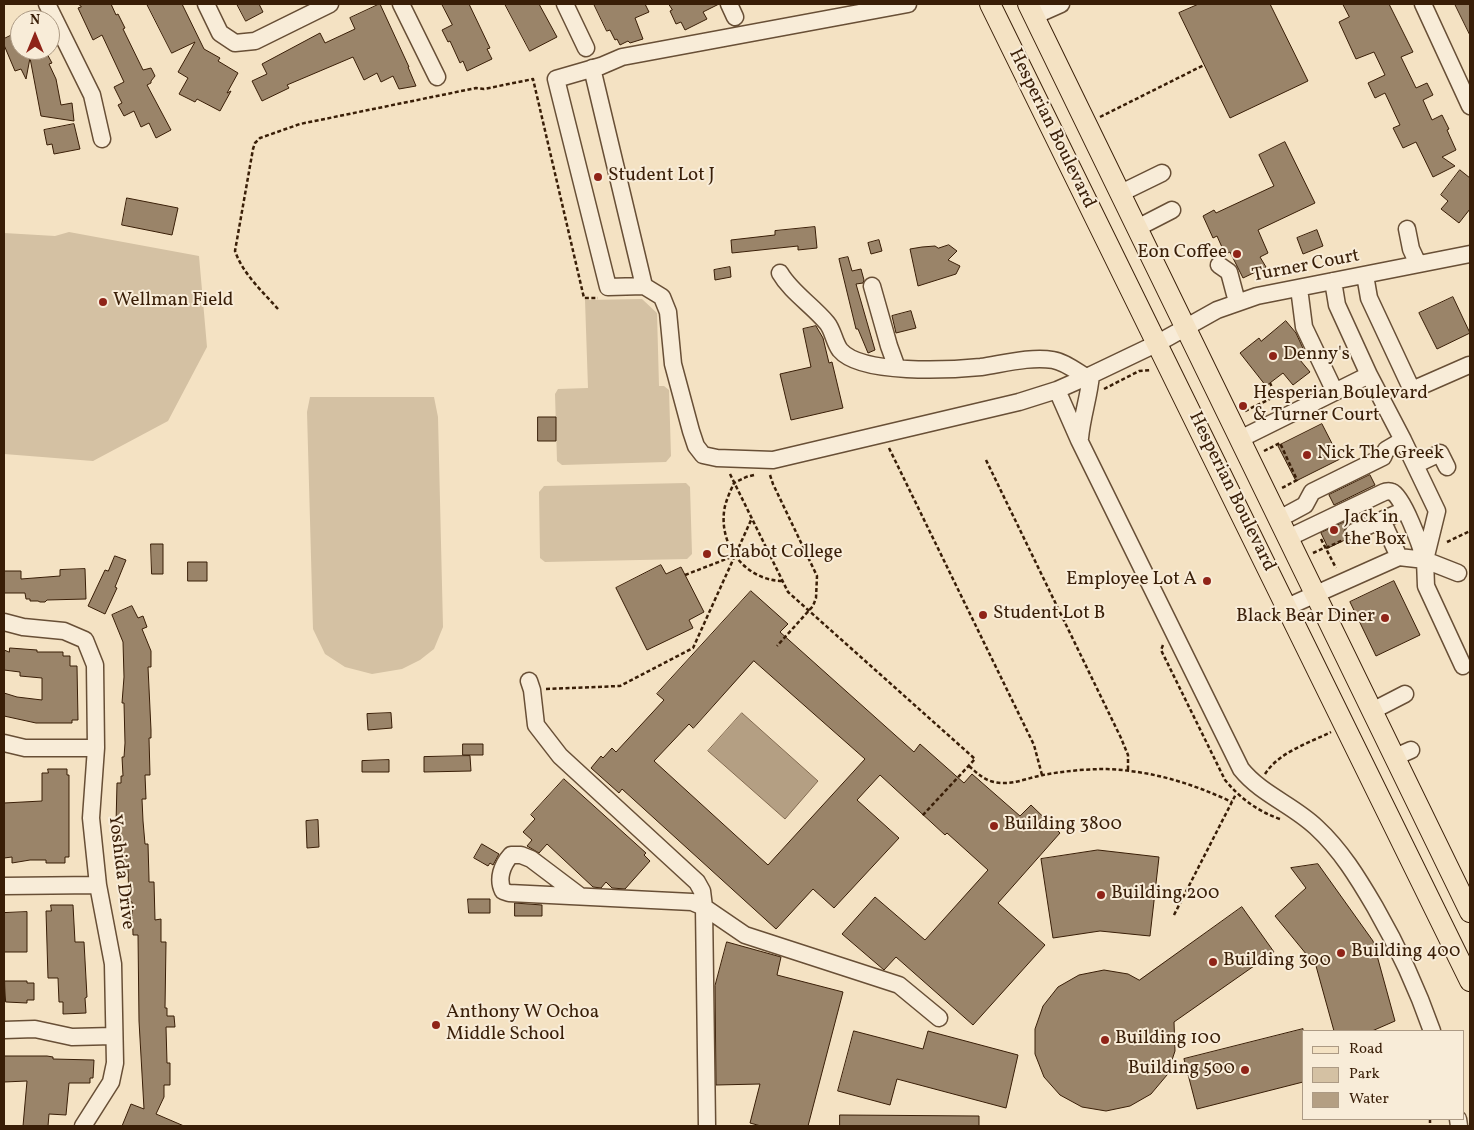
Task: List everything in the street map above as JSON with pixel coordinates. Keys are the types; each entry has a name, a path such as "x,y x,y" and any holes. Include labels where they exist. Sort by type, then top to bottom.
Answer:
{"main road":[{"name":"Hesperian Boulevard","path":"990,4 1470,981"},
{"name":"Hesperian Boulevard","path":"1031,10 1372,711 1403,753 1470,912"}],"street":[{"path":"47,4 92,95 102,140"},
{"path":"206,4 220,33 235,44 255,40 330,4"},
{"path":"401,4 437,76"},
{"path":"565,4 586,48"},
{"path":"592,68 644,286 608,287 556,79 622,57 908,4"},
{"path":"1031,10 1061,4"},
{"path":"1423,4 1470,106"},
{"path":"1121,193 1162,173"},
{"path":"1137,228 1172,210"},
{"path":"1407,229 1411,249 1418,264"},
{"name":"Turner Court","path":"644,286 662,297 668,312 673,364 696,446 703,455 757,467 773,460 908,435 1057,390 1158,343 1217,310 1257,296 1470,254"},
{"path":"1219,265 1229,272 1237,302"},
{"path":"780,273 786,283 828,324 840,350 855,360 874,366 916,370 978,367 1039,359 1054,360 1089,376 1090,392 1082,420 1080,440"},
{"path":"1365,275 1369,298 1412,390 1469,365"},
{"path":"1333,281 1338,304 1369,375 1437,511 1425,560 1426,586 1463,666"},
{"path":"872,286 889,346 898,368"},
{"path":"1299,288 1304,327 1336,392"},
{"path":"1240,439 1369,375"},
{"path":"1057,390 1241,769 1248,779 1309,820 1342,855 1361,883 1391,935 1413,981 1432,1030"},
{"path":"1279,519 1305,506 1312,492 1383,457 1386,450 1403,440"},
{"path":"1415,465 1440,453 1447,467"},
{"path":"1288,538 1386,491 1398,496 1425,560"},
{"path":"1354,532 1398,513"},
{"path":"1382,520 1399,557"},
{"path":"1287,607 1399,557 1425,560 1458,573"},
{"name":"Yoshida Drive","path":"4,622 23,627 64,631 85,640 95,665 96,748 91,818 98,885 112,964 114,1062 111,1082 83,1126"},
{"path":"530,686 536,724 560,756 697,882 702,890 704,907 707,1126"},
{"path":"1372,711 1405,694"},
{"path":"4,743 25,748 96,748"},
{"path":"4,886 98,885"},
{"path":"580,896 692,902 704,907 745,935 899,985 939,1018"},
{"path":"4,1030 35,1029 72,1036 113,1036"}],"path":[{"path":"1099,117 1204,65"},
{"path":"278,309 246,273 235,251 253,149 255,143 260,138 300,124 332,117 476,88 484,89 533,79 584,298 601,298"},
{"path":"1244,412 1276,396 1270,383"},
{"path":"908,435 886,442 1034,745 1042,776"},
{"path":"1264,451 1280,444 1297,480 1282,488"},
{"path":"986,460 1121,738 1128,755 1128,771"},
{"path":"757,467 746,477 734,482 726,503 724,523 727,538 734,556 746,568 764,578 783,582"},
{"path":"775,471 768,473 817,576 816,598 809,611 777,646"},
{"path":"730,474 788,592 975,759 922,816"},
{"path":"530,686 620,686 693,648 752,518"},
{"path":"1447,542 1470,531"},
{"path":"1322,536 1320,537 1336,568"},
{"path":"1313,553 1326,547"},
{"path":"685,575 734,556"},
{"path":"1165,641 1161,646 1161,650 1225,780 1236,794 1248,803 1265,814 1282,820"},
{"path":"1248,803 1270,765 1332,731"},
{"path":"969,766 984,779 1010,784 1074,770 1106,769 1128,771 1186,782 1232,802"},
{"path":"1174,915 1236,794"}],"green space":[{"name":"Wellman Field","path":"69,232 199,256 207,347 168,421 93,461 4,454 4,233 55,236"},
{"path":"642,299 657,313 659,386 664,386 669,390 671,456 666,462 562,465 557,461 555,394 558,389 588,388 585,300"},
{"path":"310,397 434,397 438,417 443,627 434,649 420,660 402,669 372,674 345,667 325,654 313,629 307,412"},
{"path":"686,483 690,487 692,554 687,559 545,562 540,558 539,492 544,486"}],"water":[{"path":"742,713 818,781 785,819 708,751"}],"building":[{"path":"79,4 111,4 125,28 123,29 143,70 151,68 155,76 151,83 147,85 171,130 156,138 149,123 141,127 134,111 124,116 118,105 122,103 114,87 124,82 102,35 93,40 78,8 81,7"},
{"path":"147,4 182,4 204,49 220,58 218,61 238,73 220,111 197,99 195,102 179,94 188,78 178,72 195,42 172,53"},
{"path":"237,4 259,4 263,12 246,21"},
{"path":"380,4 416,86 399,89 393,76 381,82 377,73 364,80 353,57 287,85 289,88 262,101 252,81 267,74 262,64 320,33 325,43 355,29 350,18"},
{"path":"442,4 469,4 490,48 487,49 492,59 467,71 463,61 460,63 450,41 448,42 442,30 452,25"},
{"path":"505,4 539,4 557,37 530,51"},
{"path":"594,4 645,4 649,12 635,18 643,39 630,43 628,41 620,45 610,30 607,31"},
{"path":"669,4 719,4 703,12 707,19 685,30 681,22 676,24"},
{"path":"1199,4 1270,4 1308,81 1230,118 1179,13"},
{"path":"1343,4 1389,4 1413,52 1401,57 1416,88 1427,83 1433,95 1423,100 1432,120 1442,115 1449,129 1447,130 1456,150 1442,157 1455,166 1433,177 1416,142 1403,148 1393,128 1400,125 1385,93 1375,98 1368,83 1385,75 1374,52 1356,59 1339,22 1349,17"},
{"path":"1455,4 1470,4 1470,35"},
{"path":"10,36 10,59 4,45 4,39"},
{"path":"10,60 30,60 26,79 21,69 15,71"},
{"path":"30,60 50,60 52,63 49,64 56,79 61,105 72,103 74,121 41,116"},
{"path":"74,124 80,149 54,154 52,144 47,145 44,130"},
{"path":"1285,142 1315,203 1258,230 1268,253 1260,257 1266,267 1243,278 1230,252 1225,254 1217,236 1213,238 1203,216 1214,210 1216,213 1274,186 1259,155"},
{"path":"1460,170 1470,178 1470,209 1459,223 1441,209 1448,201 1441,195"},
{"path":"127,198 178,208 172,235 122,225"},
{"path":"815,227 817,248 798,250 798,246 732,253 731,240 775,235 775,231"},
{"path":"1317,230 1323,246 1303,254 1297,238"},
{"path":"879,240 882,251 871,254 868,243"},
{"path":"949,245 957,251 948,260 960,266 956,274 918,286 910,249 935,246 938,248"},
{"path":"848,257 852,271 861,269 864,280 863,283 856,284 875,350 868,353 858,329 856,329 839,259"},
{"path":"730,267 731,277 715,280 714,270"},
{"path":"1453,297 1470,333 1437,349 1419,313"},
{"path":"911,311 916,328 896,333 892,316"},
{"name":"Denny's","path":"1286,321 1296,333 1306,355 1300,360 1310,372 1293,385 1283,373 1266,386 1240,353 1259,338 1261,341"},
{"path":"816,326 823,338 829,363 832,362 843,408 791,420 780,374 811,367 803,329"},
{"path":"538,417 556,417 556,441 538,441"},
{"path":"1322,424 1340,459 1296,481 1278,446"},
{"path":"1370,475 1375,485 1334,505 1329,495"},
{"path":"1345,522 1347,525 1344,531 1347,539 1328,548 1321,533"},
{"path":"151,544 163,544 163,574 152,574"},
{"path":"115,556 126,560 115,587 117,588 105,614 88,606 105,570 108,571"},
{"path":"188,562 207,562 207,581 188,581"},
{"path":"661,565 666,574 681,567 704,612 689,620 693,628 647,650 616,588"},
{"path":"85,569 86,599 47,600 40,602 26,599 25,593 4,593 4,571 21,571 21,579 60,576 60,570"},
{"name":"Black Bear Diner","path":"1394,581 1420,635 1376,656 1350,602"},
{"path":"751,591 788,624 780,632 914,752 920,744 964,783 972,774 1020,816 1031,805 1060,833 998,903 1045,945 973,1025 896,957 884,970 842,934 875,897 925,940 988,870 947,833 945,835 880,775 857,800 899,838 834,908 813,889 776,929 622,789 619,793 591,768 601,756 603,758 612,748 616,752 664,700 657,694","holes":["754,661 865,759 768,865 654,761 689,724 693,728"]},
{"path":"132,606 138,618 143,616 147,627 142,629 151,651 151,667 148,667 151,730 151,738 149,738 150,775 145,775 146,799 142,799 143,821 145,844 148,844 149,882 154,882 155,920 161,919 161,942 166,942 165,1008 167,1008 167,1016 174,1016 175,1027 166,1027 167,1063 170,1063 170,1085 164,1085 164,1097 156,1114 184,1126 122,1126 131,1104 144,1109 139,1021 138,935 133,935 128,869 121,869 121,837 117,837 116,824 117,783 121,783 121,776 123,776 122,757 124,757 125,743 124,703 122,703 124,677 123,642 112,615"},
{"path":"10,648 37,650 37,652 63,652 63,656 70,656 70,666 77,666 78,720 72,720 72,723 36,723 4,716 4,693 17,697 42,700 42,678 20,676 20,672 4,670 4,650 9,652"},
{"path":"391,713 392,728 368,730 367,714"},
{"path":"463,744 483,744 483,755 463,755"},
{"path":"470,756 471,771 424,772 424,757"},
{"path":"389,760 389,772 362,772 362,761"},
{"path":"48,769 67,769 67,775 69,775 69,857 65,857 65,863 46,863 46,860 30,860 12,863 12,857 4,858 4,803 42,801 42,773 48,773"},
{"path":"564,779 646,853 644,855 650,861 625,889 612,888 606,882 601,888 593,887 547,844 539,853 527,846 532,840 523,832 535,819 531,815"},
{"path":"318,820 319,847 307,848 306,821"},
{"path":"482,844 499,854 493,865 490,863 488,866 474,858"},
{"name":"Building 200","path":"1098,850 1159,857 1150,936 1100,931 1053,938 1041,859"},
{"name":"Building 400","path":"1318,864 1373,941 1395,1021 1374,1030 1334,1030 1316,966 1275,916 1306,888 1291,868"},
{"path":"468,899 490,899 490,913 469,913"},
{"path":"515,903 542,905 542,916 515,916"},
{"path":"51,905 73,905 75,942 84,942 86,1013 63,1014 63,1002 59,1002 58,978 48,978 46,911 51,911"},
{"name":"Building 100","path":"1242,907 1274,952 1174,1022 1175,1051 1167,1075 1151,1094 1130,1106 1106,1111 1082,1107 1060,1095 1044,1077 1035,1054 1035,1029 1043,1006 1058,987 1079,975 1104,970 1128,974 1139,980"},
{"path":"27,912 27,952 4,952 4,913"},
{"path":"727,942 781,957 777,975 843,992 808,1126 761,1126 750,1123 760,1084 716,1085 715,986"},
{"path":"5,981 27,981 27,983 34,983 34,1000 27,1000 27,1003 6,1002"},
{"name":"Building 500","path":"1303,1029 1302,1082 1197,1109 1184,1059"},
{"path":"854,1031 923,1049 928,1031 1018,1055 1006,1108 897,1079 890,1105 838,1091"},
{"path":"4,1056 47,1056 53,1057 53,1059 94,1060 93,1078 90,1078 90,1083 69,1083 66,1115 49,1114 48,1126 23,1126 27,1081 4,1082"},
{"path":"840,1115 979,1116 979,1126 840,1126"}],"place":[{"name":"Student Lot J","path":"598,177"},
{"name":"Eon Coffee","path":"1237,254"},
{"name":"Wellman Field","path":"103,302"},
{"name":"Denny's","path":"1273,356"},
{"name":"Hesperian Boulevard & Turner Court","path":"1243,406"},
{"name":"Nick The Greek","path":"1307,455"},
{"name":"Jack in the Box","path":"1334,530"},
{"name":"Chabot College","path":"707,554"},
{"name":"Employee Lot A","path":"1207,581"},
{"name":"Student Lot B","path":"983,615"},
{"name":"Black Bear Diner","path":"1385,618"},
{"name":"Building 3800","path":"994,826"},
{"name":"Building 200","path":"1101,895"},
{"name":"Building 400","path":"1341,953"},
{"name":"Building 300","path":"1213,962"},
{"name":"Anthony W Ochoa Middle School","path":"436,1025"},
{"name":"Building 100","path":"1105,1040"},
{"name":"Building 500","path":"1245,1070"}]}
